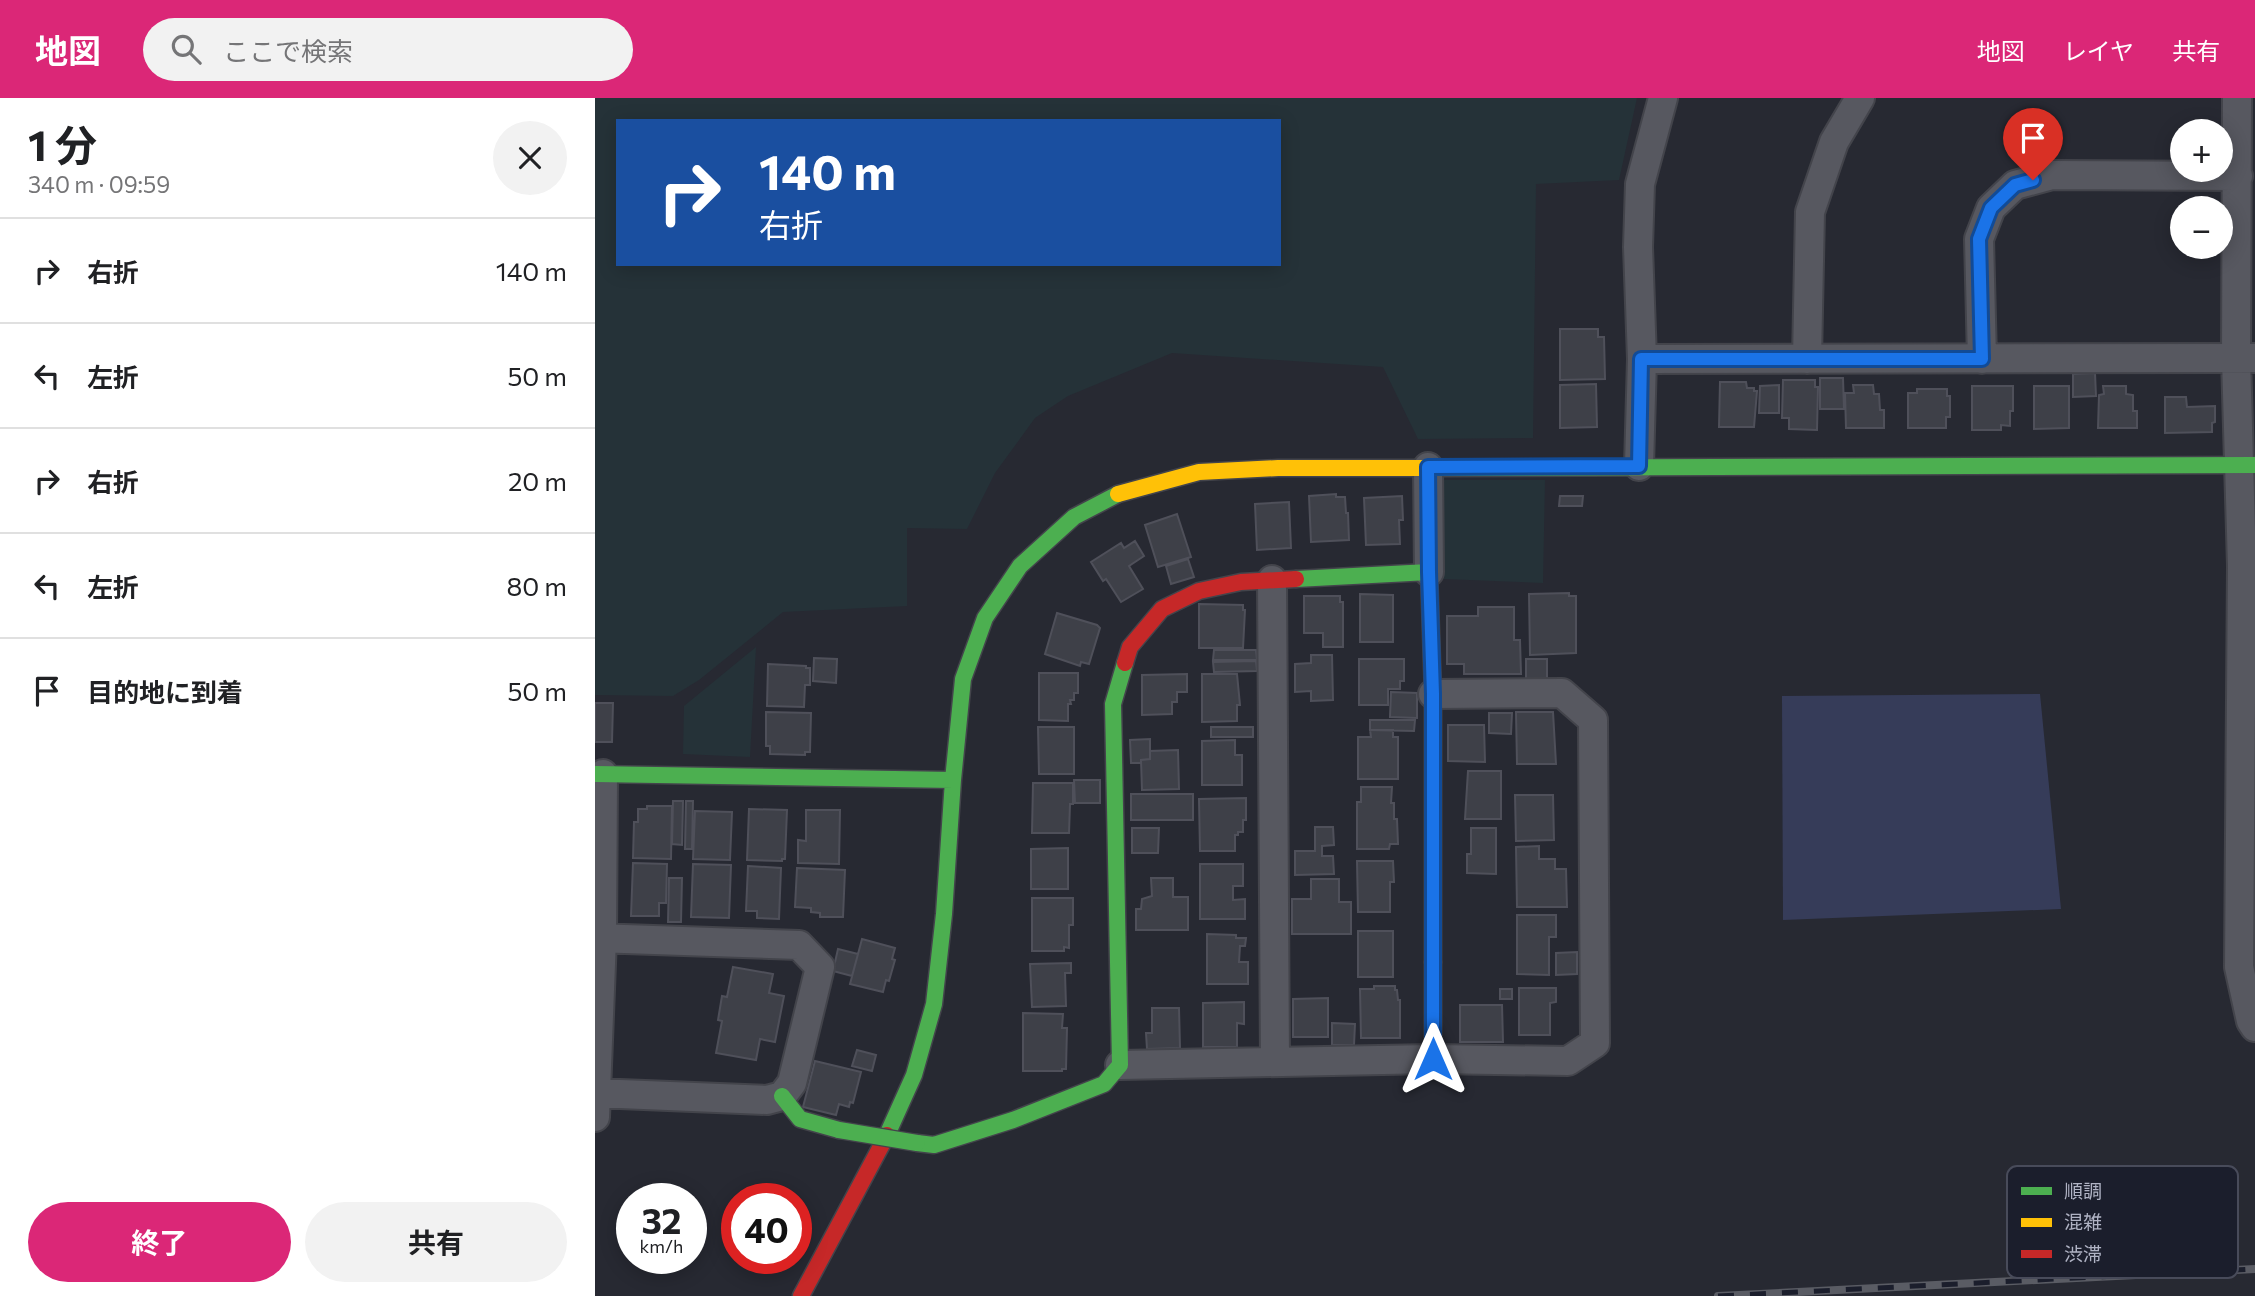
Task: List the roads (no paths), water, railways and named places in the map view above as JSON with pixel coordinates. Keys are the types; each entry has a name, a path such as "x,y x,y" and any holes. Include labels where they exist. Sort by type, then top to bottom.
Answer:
{"street":[{"path":"1639,466 1640,184 1663,98"},
{"path":"1807,359 1810,212 1834,142 1860,98"},
{"path":"2237,98 2246,358 2248,566 2239,967 2251,1021 2255,1027"},
{"path":"1982,359 1979,239 1991,208 2015,185 2052,175 2238,176"},
{"path":"1641,359 2246,358"},
{"path":"801,1296 880,1150 914,1075 934,1004 963,679 985,618 1020,566 1074,517 1123,492 1199,472 1278,468 2247,465"},
{"path":"1428,467 1433,694 1433,1059"},
{"path":"782,1096 800,1119 839,1130 934,1145 1013,1120 1104,1084 1120,1065 1113,704 1130,647 1163,609 1199,591 1272,580 1429,572"},
{"path":"1272,580 1275,1062"},
{"path":"1120,1065 1433,1059 1568,1061 1595,1043 1593,720 1562,693 1433,694"},
{"path":"599,938 799,945 820,967 792,1083 782,1096 767,1100 596,1101 599,774 953,780"}],"water":[{"path":"2040,694 2061,909 1783,920 1782,696"}],"railway":[{"path":"2238,1270 2255,1269"},
{"path":"1718,1296 2076,1278"}]}
